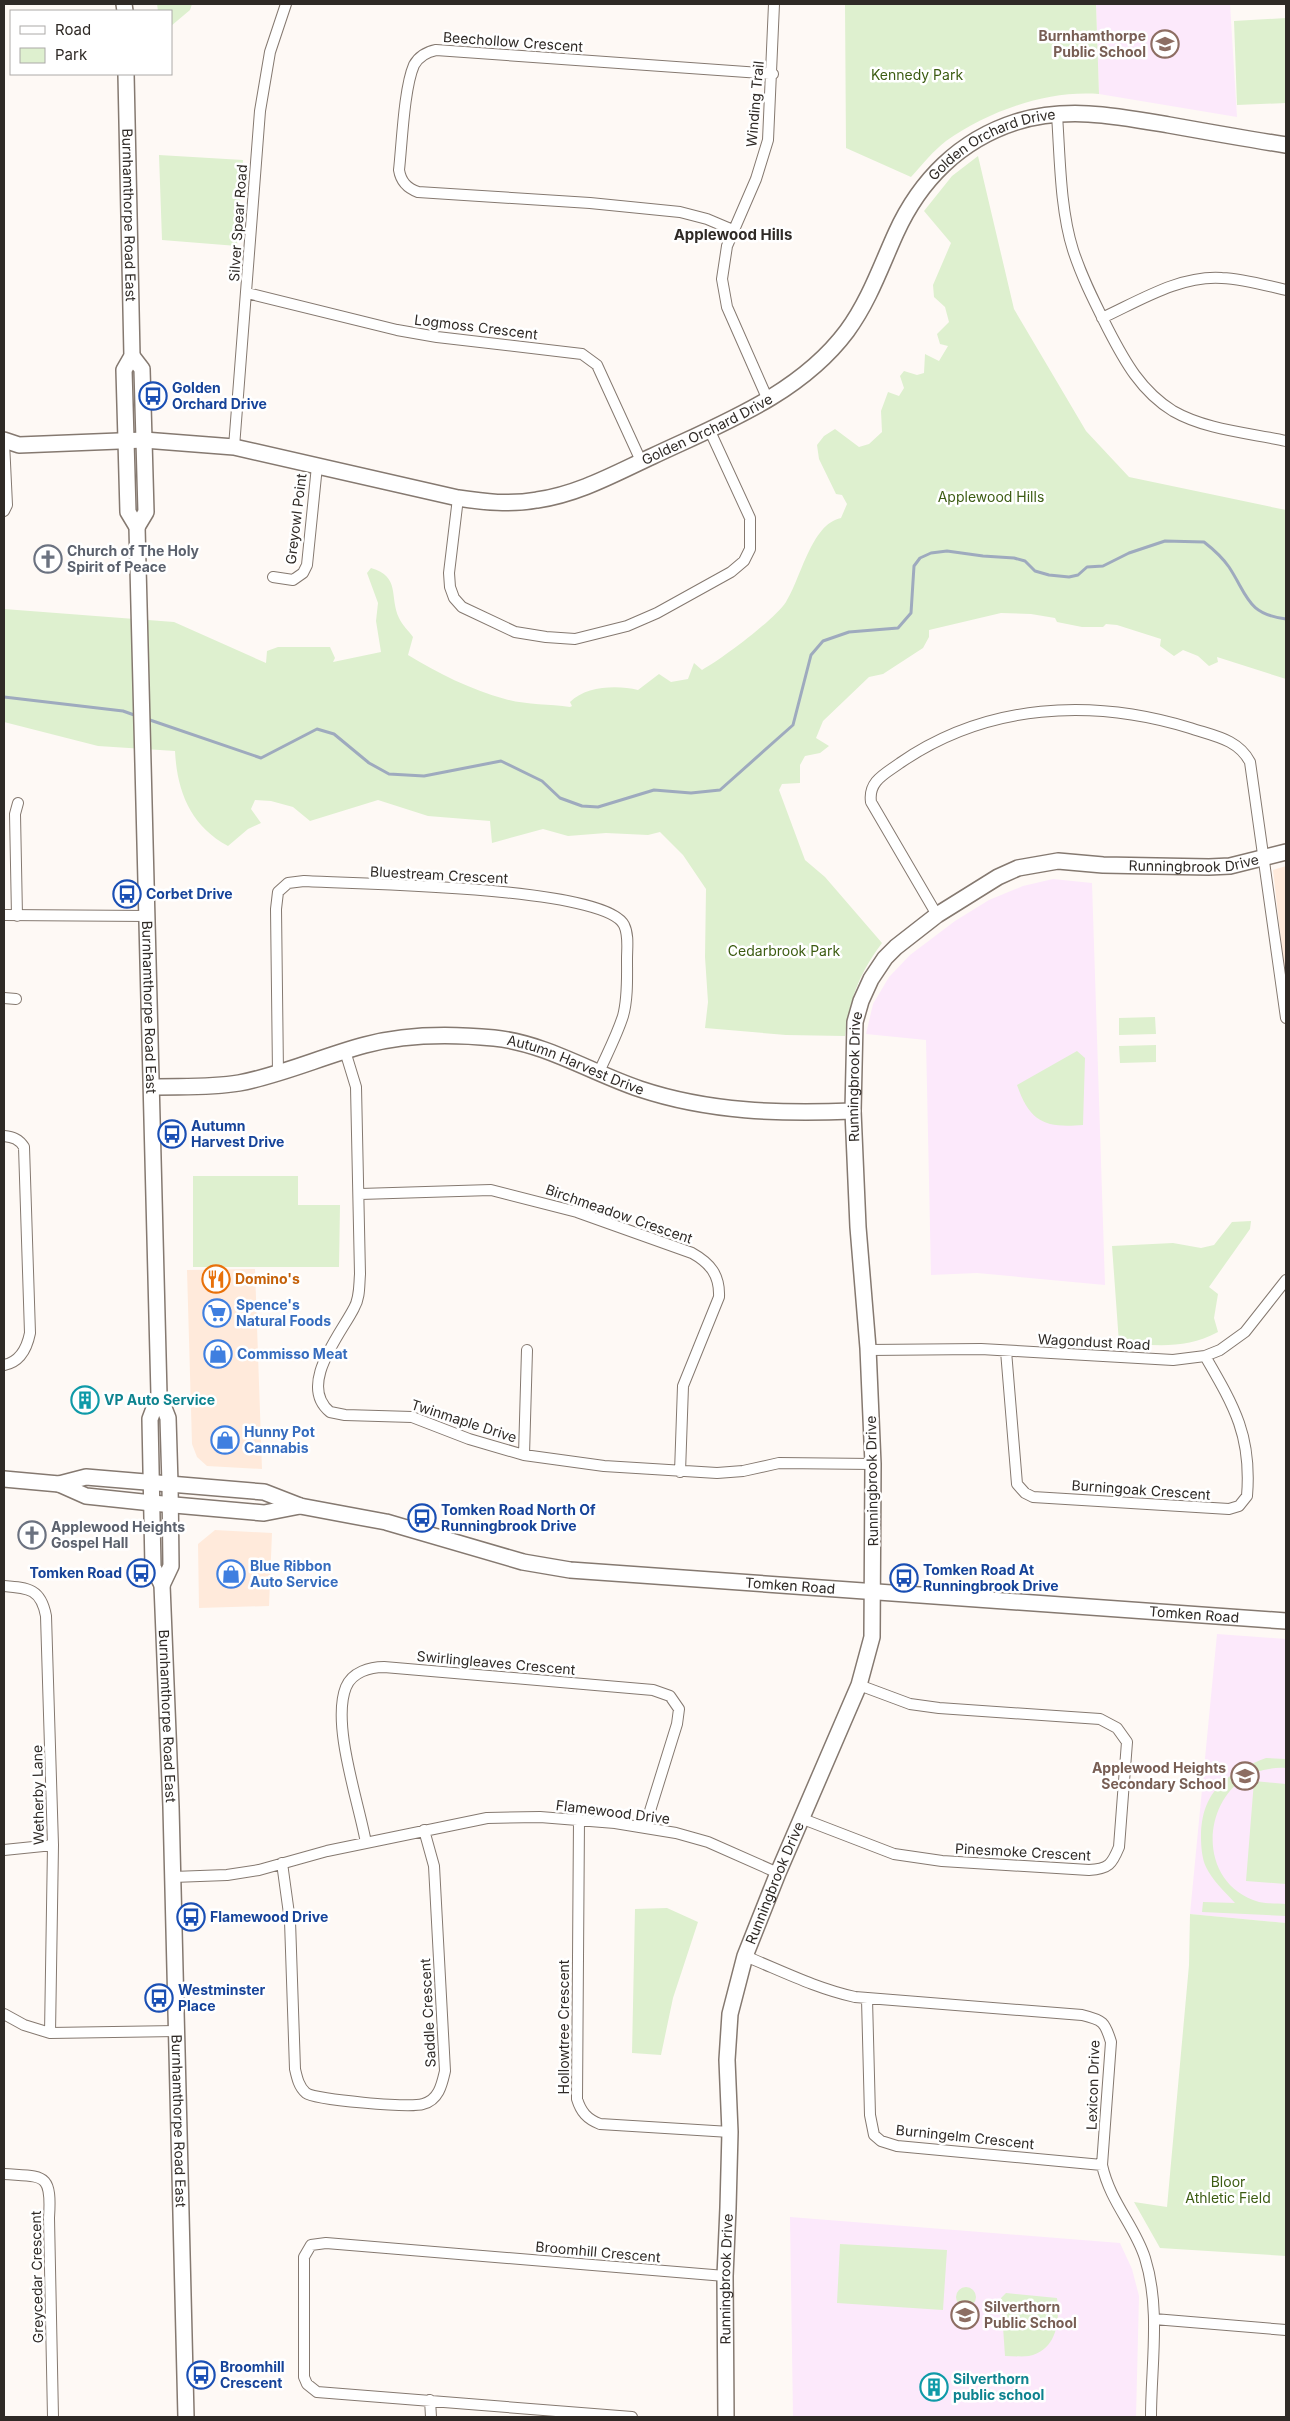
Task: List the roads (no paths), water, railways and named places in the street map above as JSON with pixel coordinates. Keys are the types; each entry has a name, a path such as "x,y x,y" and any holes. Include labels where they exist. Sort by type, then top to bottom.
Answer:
{"street":[{"name":"Silver Spear Road","path":"234,448 262,88 270,52 286,4"},
{"name":"Winding Trail","path":"768,400 723,293 723,263 733,230 764,157 770,120 774,4"},
{"name":"Beechollow Crescent","path":"733,230 707,219 680,212 590,203 418,192 410,189 400,177 399,170 409,84 418,60 423,54 436,50 772,74"},
{"name":"Burnhamthorpe Road East","path":"126,75 132,356 124,370 128,512 137,527 148,916 158,1395 150,1419 153,1567 162,1585 173,1877 186,2417"},
{"name":"Golden Orchard Drive","path":"4,441 19,445 144,440 234,448 458,498 490,502 537,501 596,483 768,400 802,377 823,359 848,329 865,302 905,214 927,181 942,165 965,146 997,129 1018,122 1057,115 1098,113 1286,145"},
{"path":"1057,115 1066,218 1072,248 1085,284 1125,363 1154,398 1175,412 1203,423 1286,441"},
{"path":"1102,318 1178,284 1199,279 1221,278 1286,290"},
{"name":"Logmoss Crescent","path":"247,293 405,332 582,354 597,365 641,461"},
{"name":"Burnhamthorpe Road East","path":"132,356 142,369 146,512 137,527"},
{"path":"458,498 450,586 454,598 462,607 516,632 546,637 575,639 627,626 657,613 731,572 744,561 750,549 752,536 750,518 710,429"},
{"path":"4,441 7,505 4,511"},
{"name":"Greyowl Point","path":"273,577 293,580 303,573 307,565 317,466"},
{"path":"937,915 874,809 870,795 872,786 878,778 940,740 971,727 1036,711 1088,709 1123,712 1176,724 1234,743 1246,754 1250,762 1286,1018"},
{"path":"17,916 15,814 18,803"},
{"name":"Runningbrook Drive","path":"726,2417 725,2276 730,2132 728,2060 730,2014 745,1956 778,1873 803,1819 859,1685 872,1637 873,1464 868,1350 858,1227 853,1111 855,1022 861,1001 871,979 885,958 896,947 937,915 998,877 1018,868 1058,861 1103,865 1209,868 1230,866 1286,852"},
{"name":"Bluestream Crescent","path":"278,1073 276,910 278,892 288,883 304,881 485,889 555,899 614,914 623,924 627,935 627,985 623,1015 599,1072"},
{"path":"4,915 148,916"},
{"path":"4,998 16,999"},
{"name":"Autumn Harvest Drive","path":"152,1087 218,1086 278,1073 367,1044 442,1036 495,1038 532,1047 639,1089 716,1107 785,1113 853,1111"},
{"name":"Twinmaple Drive","path":"345,1051 356,1086 360,1194 359,1295 355,1308 324,1361 320,1373 319,1396 327,1409 336,1414 412,1417 469,1439 524,1455 560,1461 680,1472 743,1471 779,1463 873,1464"},
{"path":"4,1136 14,1137 21,1141 24,1147 30,1333 23,1353 16,1360 4,1365"},
{"name":"Birchmeadow Crescent","path":"360,1194 491,1190 577,1212 692,1253 703,1259 714,1271 719,1285 719,1297 683,1386 680,1472"},
{"name":"Wagondust Road","path":"868,1350 981,1348 1006,1352 1173,1360 1205,1356 1220,1350 1245,1332 1286,1280"},
{"path":"524,1455 527,1350"},
{"name":"Burningoak Crescent","path":"1006,1352 1017,1484 1025,1493 1033,1497 1229,1509 1238,1506 1247,1496 1246,1453 1242,1428 1230,1400 1205,1356"},
{"name":"Burnhamthorpe Road East","path":"158,1395 168,1418 170,1484 171,1566 162,1585"},
{"name":"Tomken Road","path":"4,1479 58,1484 86,1478 264,1492 300,1506 386,1522 524,1562 570,1570 1286,1620"},
{"name":"Tomken Road","path":"58,1484 86,1496 152,1503 264,1513 300,1506"},
{"name":"Wetherby Lane","path":"4,1586 22,1588 37,1593 44,1602 46,1616 53,1845 50,2033"},
{"name":"Swirlingleaves Crescent","path":"366,1843 343,1744 343,1701 346,1686 357,1674 368,1668 384,1666 653,1690 670,1696 679,1709 677,1724 645,1827"},
{"name":"Pinesmoke Crescent","path":"803,1819 894,1854 942,1861 1089,1870 1102,1869 1113,1862 1119,1846 1127,1742 1117,1728 1100,1719 910,1704 859,1685"},
{"name":"Flamewood Drive","path":"173,1877 227,1875 259,1870 366,1843 486,1818 579,1819 645,1827 708,1842 778,1873"},
{"name":"Hollowtree Crescent","path":"579,1819 577,2099 581,2110 589,2120 600,2124 730,2132"},
{"name":"Saddle Crescent","path":"282,1863 290,1920 295,2069 298,2083 307,2094 321,2098 402,2105 424,2104 439,2093 445,2071 434,1866 424,1830"},
{"path":"4,1850 53,1845"},
{"name":"Lexicon Drive","path":"745,1956 822,1988 867,1998 1082,2015 1100,2019 1107,2028 1111,2042 1102,2166 1106,2180 1145,2256 1153,2289 1151,2417"},
{"name":"Burningelm Crescent","path":"867,1998 870,2114 874,2134 882,2141 897,2146 1102,2166"},
{"path":"4,2014 24,2026 50,2033 177,2031"},
{"name":"Greycedar Crescent","path":"4,2174 35,2175 47,2183 51,2191 49,2218 53,2417"},
{"name":"Broomhill Crescent","path":"632,2417 579,2415 430,2400 317,2392 307,2384 304,2366 304,2257 311,2245 326,2243 725,2276"},
{"path":"1154,2319 1286,2330"},
{"path":"430,2400 431,2417"}],"waterway":[{"path":"147,719 261,758 317,729 334,734 369,763 389,774 424,776 501,761 542,781 560,798 582,806 598,807 654,790 691,793 720,790 793,725 811,655 823,641 849,632 898,628 911,613 914,566 920,558 931,553 947,551 1014,558 1025,561 1035,571 1049,575 1069,577 1078,575 1087,567 1103,566 1129,553 1165,541 1204,542 1226,563 1245,595 1256,608 1273,617 1286,619"},
{"path":"4,697 123,711 137,716"}],"place":[{"name":"Burnhamthorpe Public School","path":"1165,44"},
{"name":"Golden Orchard Drive","path":"153,396"},
{"name":"Church of The Holy Spirit of Peace","path":"48,559"},
{"name":"Corbet Drive","path":"127,894"},
{"name":"Autumn Harvest Drive","path":"172,1134"},
{"name":"Domino's","path":"216,1279"},
{"name":"Spence's Natural Foods","path":"217,1313"},
{"name":"Commisso Meat","path":"218,1354"},
{"name":"VP Auto Service","path":"85,1400"},
{"name":"Hunny Pot Cannabis","path":"225,1440"},
{"name":"Tomken Road North Of Runningbrook Drive","path":"422,1518"},
{"name":"Applewood Heights Gospel Hall","path":"32,1535"},
{"name":"Tomken Road","path":"141,1573"},
{"name":"Blue Ribbon Auto Service","path":"231,1574"},
{"name":"Tomken Road At Runningbrook Drive","path":"904,1578"},
{"name":"Applewood Heights Secondary School","path":"1245,1776"},
{"name":"Flamewood Drive","path":"191,1917"},
{"name":"Westminster Place","path":"159,1998"},
{"name":"Silverthorn Public School","path":"965,2315"},
{"name":"Broomhill Crescent","path":"201,2375"},
{"name":"Silverthorn public school","path":"934,2387"}],"district":[{"name":"Applewood Hills","path":"733,235"}],"park label":[{"name":"Kennedy Park","path":"917,75"},
{"name":"Cedarbrook Park","path":"784,951"},
{"name":"Bloor Athletic Field","path":"1228,2190"}]}
